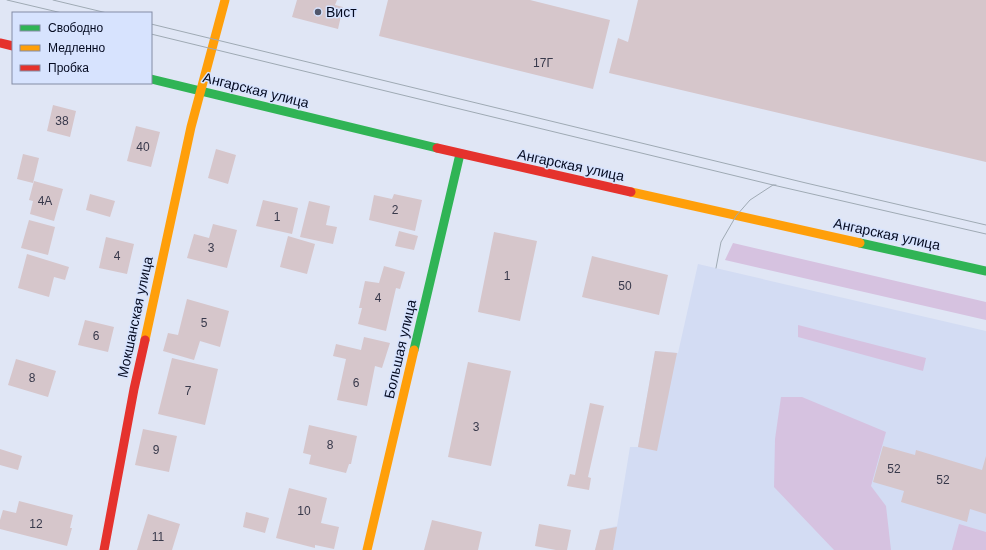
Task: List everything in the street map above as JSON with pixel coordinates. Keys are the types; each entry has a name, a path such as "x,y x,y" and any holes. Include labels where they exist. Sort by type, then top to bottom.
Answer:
{"street":[{"name":"Мокшанская улица","path":"104,550 134,388 199,90 225,0"},
{"path":"0,43 12,46"},
{"name":"Ангарская улица","path":"152,79 460,154 986,271"},
{"name":"Большая улица","path":"367,550 460,154"}],"shaded area":[{"path":"733,243 986,302 986,320 725,260"},
{"path":"698,264 986,331 986,550 595,550 600,530 617,526 630,447 638,447 655,351 678,353"},
{"path":"798,325 926,358 923,371 798,337"},
{"path":"781,397 802,397 886,432 871,486 886,506 891,550 834,550 774,487 775,439"},
{"path":"959,524 986,532 986,550 952,550"}],"building":[{"name":"Вист","path":"297,0 337,0 335,5 343,7 338,29 292,17"},
{"path":"388,0 530,0 610,20 593,89 379,36"},
{"path":"638,0 986,0 986,162 609,73 618,38 628,42"},
{"path":"53,105 76,111 70,137 47,131"},
{"path":"136,126 160,132 151,167 127,161"},
{"path":"216,149 236,155 228,184 208,178"},
{"path":"23,154 39,158 33,183 17,179"},
{"path":"34,181 63,189 54,221 30,214 33,201 29,200"},
{"path":"90,194 115,201 110,217 86,210"},
{"path":"394,194 422,200 415,231 369,220 374,195 392,199"},
{"path":"263,200 298,208 292,234 256,226"},
{"path":"309,201 330,206 326,225 337,227 333,244 300,237"},
{"path":"29,220 55,227 48,255 21,248"},
{"path":"213,224 237,230 227,268 187,258 194,234 209,238"},
{"path":"399,231 418,236 414,250 395,246"},
{"path":"494,232 537,241 520,321 478,312"},
{"path":"288,236 315,244 307,274 280,267"},
{"path":"106,237 134,244 127,274 99,268"},
{"path":"27,254 69,267 65,280 54,277 49,297 18,288"},
{"path":"592,256 668,275 659,315 582,297"},
{"path":"384,266 405,272 400,289 396,288 386,331 358,324 362,308 359,308 365,281 379,283"},
{"path":"187,299 229,311 220,347 200,341 194,360 163,351 168,333 178,335"},
{"path":"85,320 114,327 108,352 78,345"},
{"path":"364,337 390,343 382,368 375,366 367,406 337,400 346,359 333,356 336,344 361,350"},
{"path":"655,351 677,353 657,451 638,447"},
{"path":"172,358 218,369 205,425 158,414"},
{"path":"16,359 56,371 48,397 8,385"},
{"path":"468,362 511,371 491,466 448,457"},
{"path":"590,403 604,406 588,477 591,478 589,490 567,486 570,474 575,475"},
{"path":"309,425 357,436 351,464 349,464 346,473 309,464 311,455 303,453"},
{"path":"143,429 177,436 169,472 135,465"},
{"path":"883,446 915,455 916,450 982,470 986,456 986,514 970,509 967,522 901,502 904,491 873,482"},
{"path":"0,449 22,456 18,470 0,465"},
{"path":"289,488 327,498 321,523 339,527 334,549 315,545 315,548 276,538"},
{"path":"19,501 73,515 70,528 72,528 67,546 0,529 0,520 3,510 16,513"},
{"path":"246,512 269,518 265,533 243,527"},
{"path":"148,514 180,524 172,550 137,550"},
{"path":"432,520 482,532 478,550 424,550"},
{"path":"539,524 571,530 567,550 556,550 535,546"},
{"path":"617,527 613,550 595,550 600,530"}],"tram line":[{"path":"7,0 58,12"},
{"path":"53,0 103,12"},
{"path":"152,24 806,183 986,225"},
{"path":"152,34 773,185 986,234"},
{"path":"716,268 721,242 736,216 750,200 773,185 776,185"}],"traffic: fast":[{"path":"152,79 437,148"},
{"path":"414,350 460,154"},
{"path":"860,243 986,271"}],"traffic: slow":[{"path":"145,340 191,127 225,0"},
{"path":"631,192 860,243"},
{"path":"367,550 414,350"}],"traffic: jam":[{"path":"0,43 12,46"},
{"path":"437,148 631,192"},
{"path":"104,550 134,389 145,340"}],"place":[{"name":"Вист","path":"318,12"}]}
